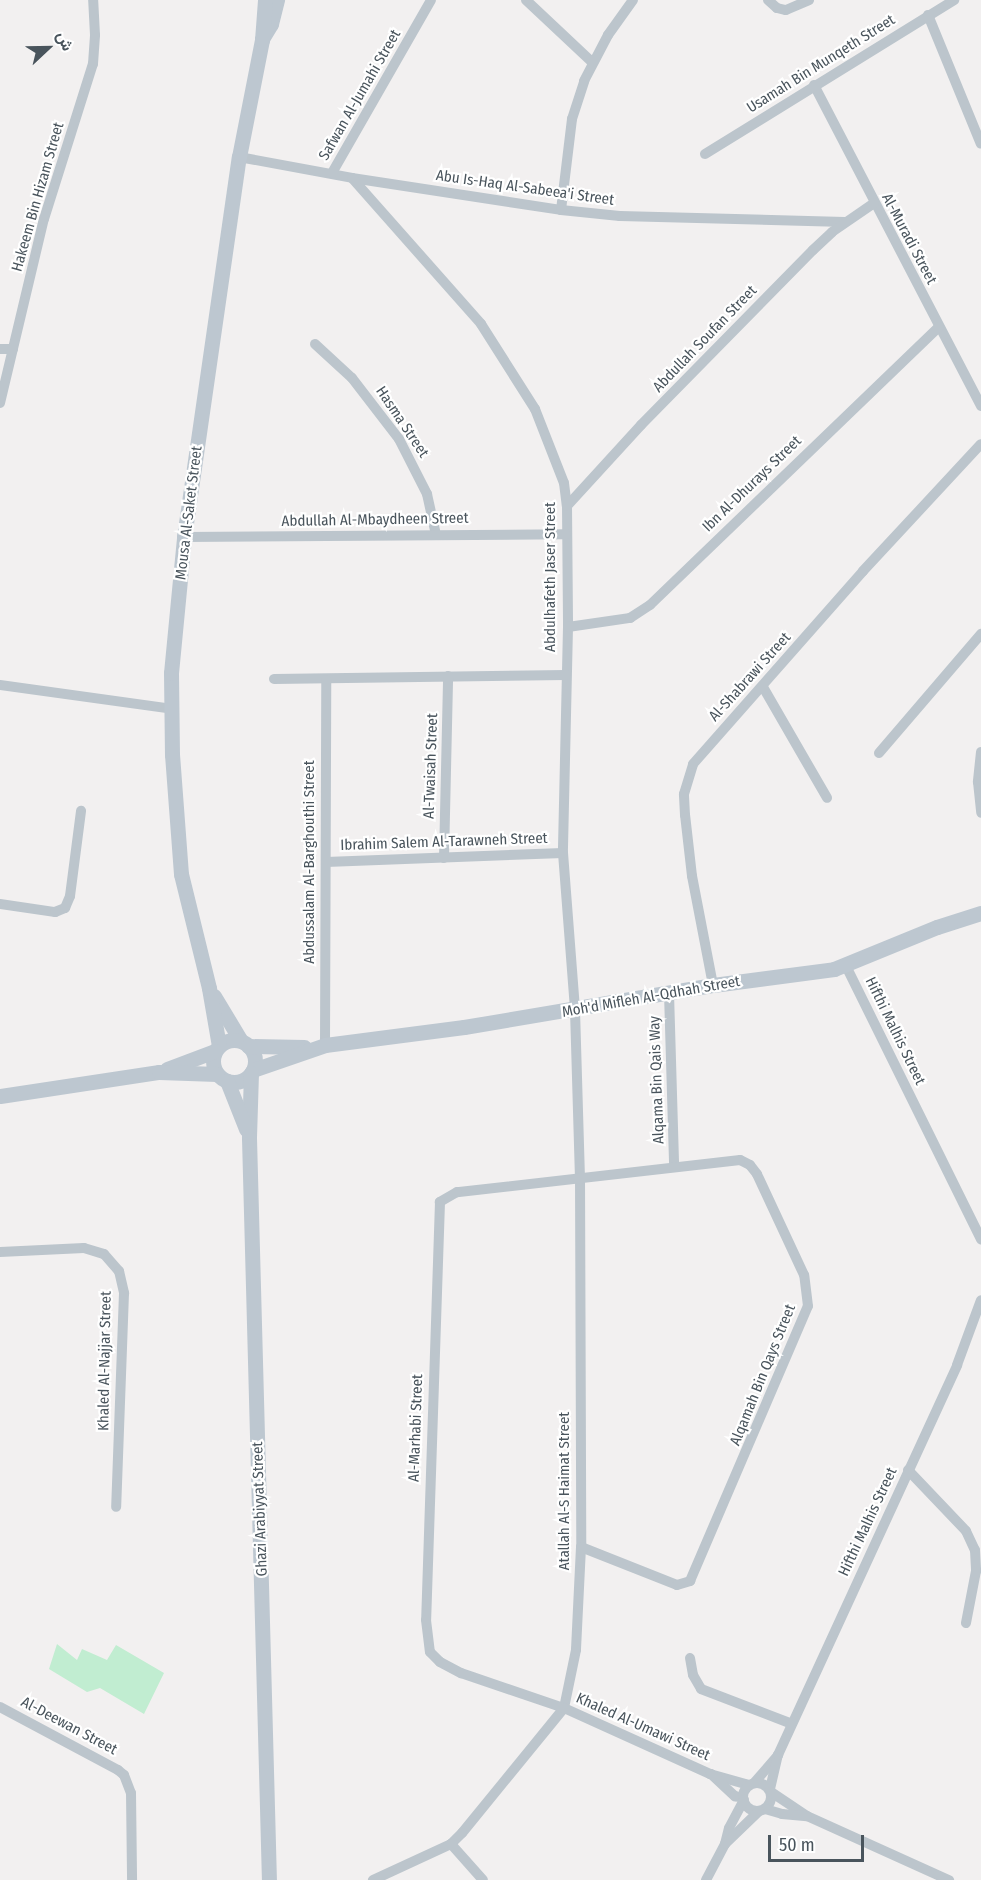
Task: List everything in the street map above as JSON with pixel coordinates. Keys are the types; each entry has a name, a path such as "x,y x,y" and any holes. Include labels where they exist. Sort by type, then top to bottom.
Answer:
{"street":[{"name":"Hakeem Bin Hizam Street","path":"0,403 44,219 93,64 95,34 93,0"},
{"name":"Mousa Al-Saket Street","path":"217,1049 209,988 181,874 172,755 171,673 184,537 239,157 262,40 265,0"},
{"name":"Mousa Al-Saket Street","path":"262,40 271,24 277,0"},
{"name":"Safwan Al-Jumahi Street","path":"332,173 432,0"},
{"path":"526,0 592,62"},
{"path":"561,210 572,120 592,62 633,0"},
{"path":"768,0 777,9 786,10 809,0"},
{"name":"Usamah Bin Munqeth Street","path":"705,154 954,0"},
{"path":"928,15 981,144"},
{"name":"Al-Muradi Street","path":"814,85 873,203 981,406"},
{"name":"Abu Is-Haq Al-Sabeea'i Street","path":"239,157 352,178 561,210 620,216 845,222"},
{"name":"Abdulhafeth Jaser Street","path":"352,178 481,324 517,376 535,409 564,483 567,506 568,627 563,853 575,1010"},
{"name":"Abdullah Soufan Street","path":"567,506 756,308 845,222 873,203"},
{"name":"Ibn Al-Dhurays Street","path":"568,627 630,618 650,605 939,327"},
{"name":"Hasma Street","path":"315,344 352,378 399,439 427,494 436,535"},
{"path":"0,349 13,349"},
{"name":"Al-Shabrawi Street","path":"713,985 692,876 684,794 687,779 698,757 763,687 863,571 981,444"},
{"name":"Abdullah Al-Mbaydheen Street","path":"184,537 566,534"},
{"path":"879,753 981,634"},
{"path":"274,679 566,675"},
{"name":"Al-Twaisah Street","path":"444,858 448,676"},
{"name":"Abdussalam Al-Barghouthi Street","path":"319,1046 326,862 326,680"},
{"path":"0,685 112,703 172,709"},
{"path":"763,687 827,798"},
{"path":"981,752 978,782 981,813"},
{"path":"0,904 55,912 65,908 70,896 81,811"},
{"name":"Ibrahim Salem Al-Tarawneh Street","path":"326,862 563,853"},
{"name":"Moh'd Mifleh Al-Qdhah Street","path":"244,1043 319,1046 575,1010 713,985 846,966 937,927 981,913"},
{"name":"Hifthi Malhis Street","path":"846,966 981,1239"},
{"name":"Mousa Al-Saket Street","path":"209,988 244,1043"},
{"name":"Alqama Bin Qais Way","path":"669,993 674,1166"},
{"name":"Atallah Al-S Haimat Street","path":"373,1880 451,1844 564,1708 576,1650 581,1547 580,1177 575,1010"},
{"path":"0,1096 159,1072 217,1049 229,1040 244,1043 255,1059 252,1071 239,1081 159,1072"},
{"name":"Moh'd Mifleh Al-Qdhah Street","path":"252,1071 319,1046"},
{"path":"217,1049 213,1063 222,1078"},
{"name":"Ghazi Arabiyyat Street","path":"252,1071 249,1138 269,1880"},
{"name":"Ghazi Arabiyyat Street","path":"222,1078 249,1138"},
{"name":"Alqamah Bin Qays Street","path":"580,1177 728,1159 740,1160 750,1165 804,1275 808,1306 690,1581 677,1585 581,1547"},
{"name":"Al-Marhabi Street","path":"564,1708 460,1672 440,1662 430,1652 426,1620 432,1404 440,1202 457,1192 580,1177"},
{"name":"Khaled Al-Najjar Street","path":"0,1252 84,1248 104,1254 119,1271 124,1293 116,1507"},
{"name":"Hifthi Malhis Street","path":"770,1791 778,1755 957,1365 981,1300"},
{"path":"908,1470 966,1530 975,1550 976,1571 966,1623"},
{"path":"690,1658 693,1675 701,1689 792,1724"},
{"name":"Al-Deewan Street","path":"0,1707 108,1764 124,1775 130,1793 132,1880"},
{"name":"Khaled Al-Umawi Street","path":"564,1708 710,1774 752,1784"},
{"name":"Hifthi Malhis Street","path":"752,1784 778,1755"},
{"name":"Khaled Al-Umawi Street","path":"710,1774 735,1796 743,1799"},
{"path":"706,1880 752,1784 764,1784 770,1791 807,1816 949,1880"},
{"path":"725,1844 771,1801 770,1791"},
{"path":"743,1799 752,1810 807,1816"},
{"path":"451,1844 483,1880"}],"green space":[{"path":"57,1644 77,1660 82,1649 107,1660 116,1645 164,1673 144,1714 100,1688 87,1692 49,1669"}]}
